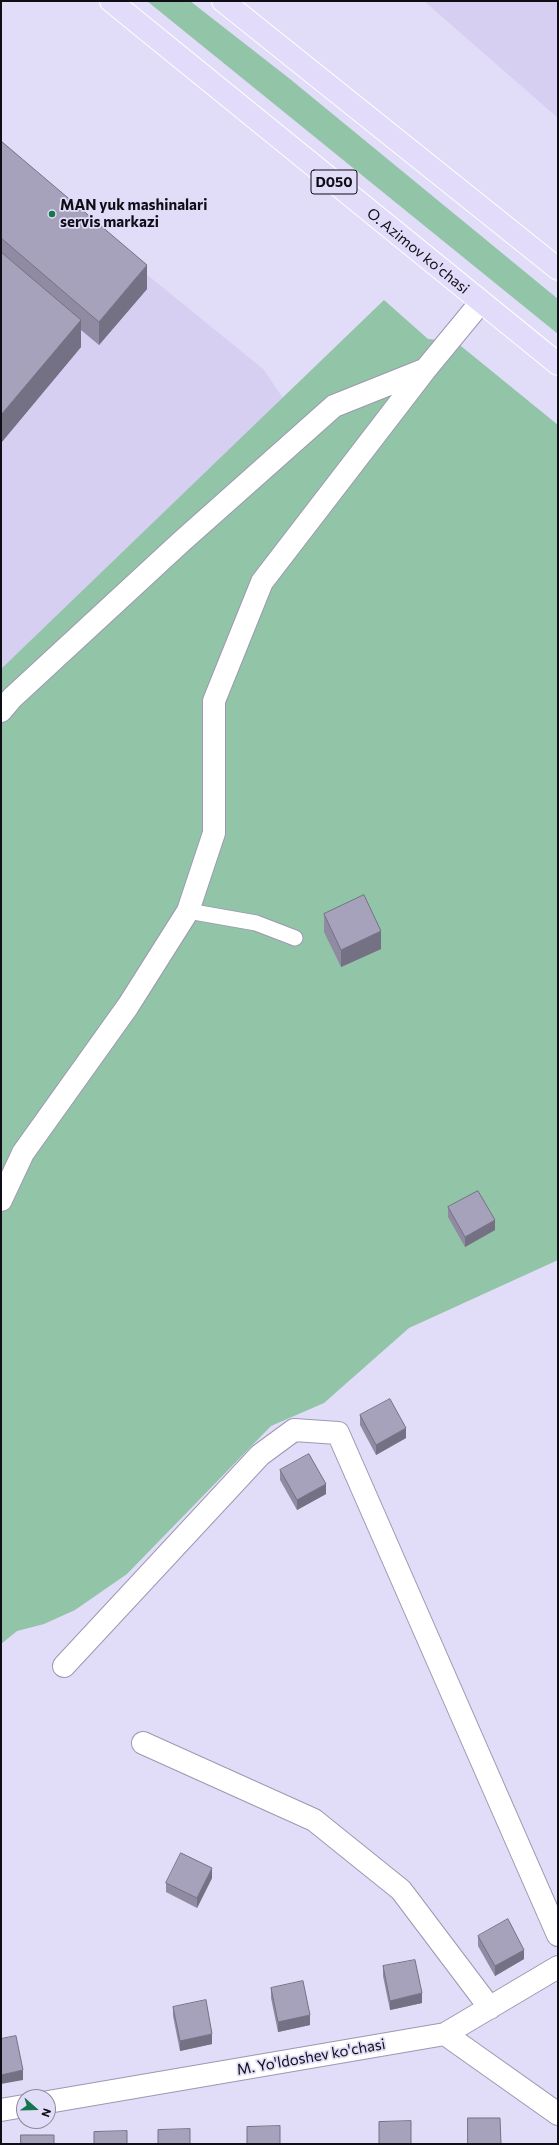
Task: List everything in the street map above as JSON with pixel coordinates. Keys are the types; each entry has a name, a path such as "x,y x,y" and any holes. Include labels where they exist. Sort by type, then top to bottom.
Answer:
{"main road":[{"name":"O. Azimov ko'chasi","path":"111,1 558,364"},
{"path":"223,1 558,269"}],"street":[{"path":"1,1200 23,1153 128,1006 188,911 214,833 214,701 262,582 425,370 481,302"},
{"path":"1,711 12,698 175,547 334,406 425,370"},
{"path":"64,1666 260,1455 294,1430 338,1434 558,1935"},
{"path":"143,1743 314,1820 401,1890 490,2008"},
{"name":"M. Yo'ldoshev ko'chasi","path":"56,2101 445,2034 558,1967"},
{"path":"445,2034 558,2114"},
{"path":"1,2110 16,2107"}],"lane":[{"path":"188,911 256,923 295,938"}],"shaded area":[{"path":"424,1 558,1 558,118"},
{"path":"1,156 263,369 283,398 1,669"}],"green space":[{"path":"147,1 190,1 290,79 558,299 558,334"},
{"path":"384,300 428,339 456,342 558,425 558,1260 409,1328 324,1403 271,1426 127,1574 75,1610 44,1624 17,1631 1,1644 1,669"}],"building":[{"path":"1,141 147,265 99,322 1,238"},
{"path":"1,252 81,320 1,415"},
{"path":"364,895 381,931 341,950 324,914"},
{"path":"478,1191 495,1220 465,1237 448,1207"},
{"path":"390,1399 406,1428 376,1445 360,1415"},
{"path":"309,1454 326,1484 297,1500 280,1470"},
{"path":"181,1853 212,1868 197,1898 166,1883"},
{"path":"508,1919 524,1950 495,1966 478,1936"},
{"path":"415,1960 422,1993 390,2001 383,1966"},
{"path":"303,1981 310,2015 278,2022 271,1988"},
{"path":"206,2000 212,2034 180,2041 173,2007"},
{"path":"16,2036 23,2070 1,2075 1,2039"},
{"path":"468,2118 500,2118 501,2144 468,2144"},
{"path":"411,2121 411,2144 379,2144 379,2122"},
{"path":"280,2126 280,2144 247,2144 247,2127"},
{"path":"190,2129 190,2144 158,2144 158,2130"},
{"path":"127,2131 127,2144 94,2144 94,2132"},
{"path":"21,2135 54,2135 54,2144 21,2144"}],"place":[{"name":"MAN yuk mashinalari servis markazi","path":"52,214"}]}
